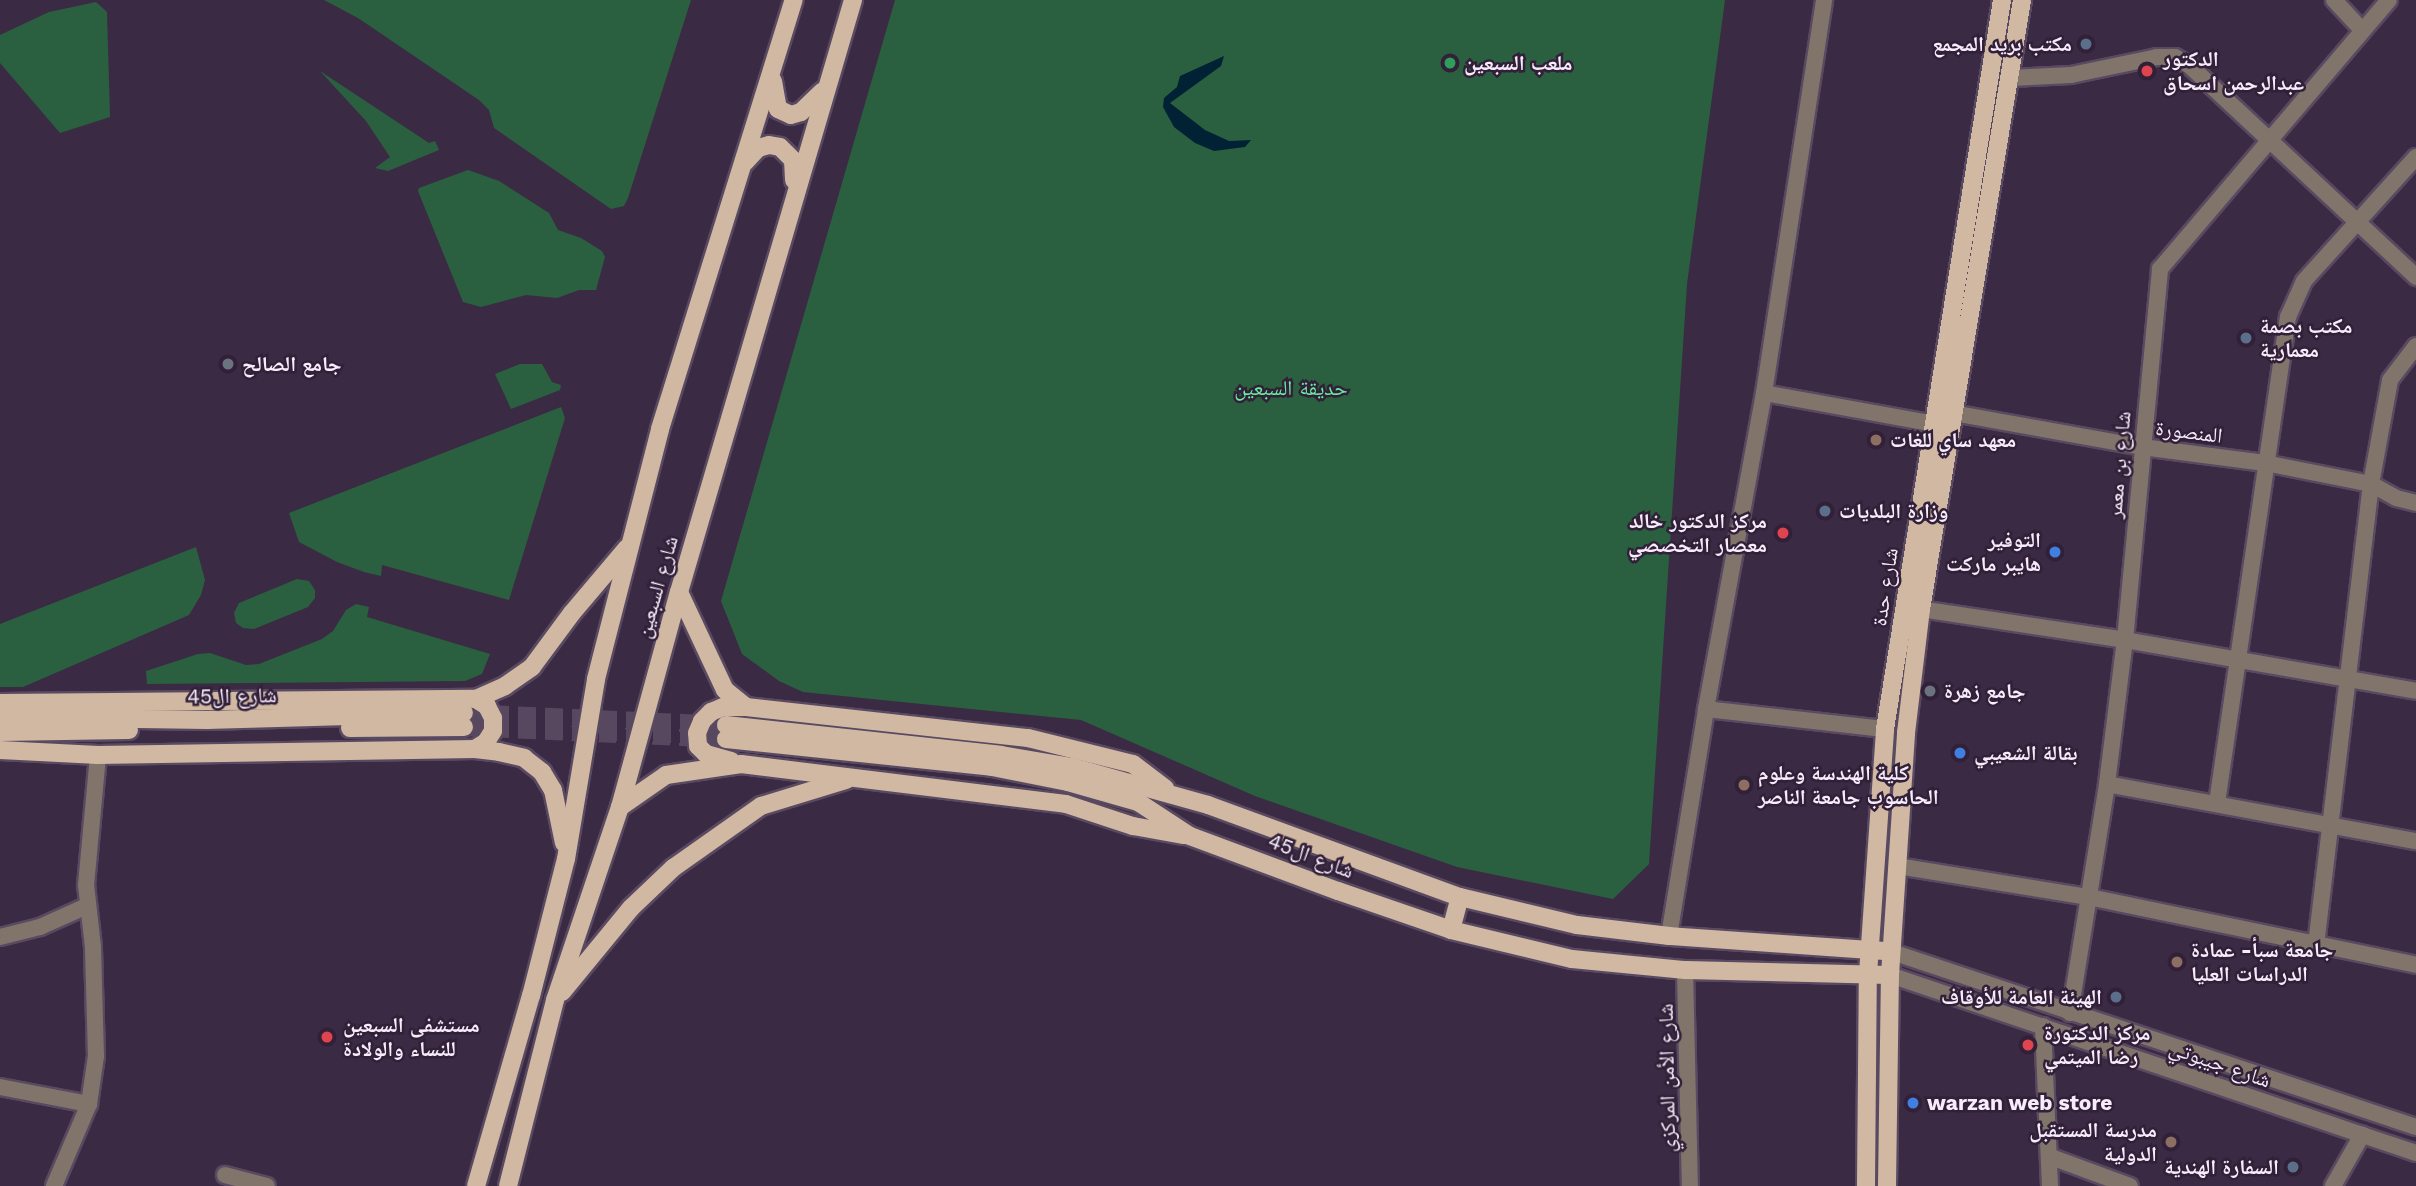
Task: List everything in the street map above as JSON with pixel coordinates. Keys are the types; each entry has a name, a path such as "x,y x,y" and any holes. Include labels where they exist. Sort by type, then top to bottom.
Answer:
{"main road":[{"name":"شارع السبعين","path":"476,1186 531,996 566,859 596,679 660,429 794,0"},
{"name":"شارع السبعين","path":"508,1186 555,1000 621,807 679,592 853,0"},
{"name":"شارع حدة","path":"1866,1186 1868,974 1885,729 2002,0"},
{"name":"شارع حدة","path":"1888,1186 1890,975 1906,733 1921,609 2022,0"},
{"path":"773,70 775,100 778,109 784,113 791,115 801,111 825,89"},
{"path":"743,164 758,148 769,145 780,147 793,160 795,191"},
{"path":"0,703 476,699 505,686 532,667 572,613 631,543"},
{"path":"679,592 725,690 746,707"},
{"path":"475,749 486,742 493,731 493,718 487,706 476,699"},
{"path":"1177,796 1133,764 1028,737 746,707 723,707 711,712 702,721 697,733 698,746 706,754 741,764 1066,804 1133,826 1190,836"},
{"name":"شارع ال45","path":"0,717 464,720 0,732"},
{"name":"شارع ال45","path":"1890,975 1685,970 1572,959 1451,930 1190,836 1138,802 1068,782 992,768 726,732 1000,755 1072,767 1177,796 1262,824 1346,858 1460,897 1577,925 1669,936 1892,952"},
{"path":"0,750 98,755 475,749 524,758 542,772 553,790 561,815 566,859"},
{"path":"621,807 666,775 741,764"},
{"path":"555,1000 631,908 673,868 761,806 861,777"},
{"path":"1451,930 1460,897"}],"street":[{"path":"1669,936 1706,709 1764,393 1824,0"},
{"path":"2334,0 2362,30"},
{"name":"شارع بن معمر","path":"2070,1013 2107,784 2124,640 2160,269 2389,0"},
{"path":"2011,78 2071,75 2157,57 2175,57 2189,65 2267,141 2416,276"},
{"path":"2217,803 2288,317 2304,281 2416,158"},
{"path":"2316,944 2371,484 2390,380 2416,346"},
{"path":"1764,393 1934,424"},
{"name":"المنصورة","path":"1953,413 2142,447 2265,463 2371,484 2396,498 2416,503"},
{"path":"1921,609 2124,640 2416,691"},
{"path":"1706,709 1885,729"},
{"path":"54,1186 89,1104 96,1056 96,999 86,885 98,755"},
{"path":"2107,784 2332,823 2416,841"},
{"path":"1897,866 2089,897 2416,965"},
{"path":"0,937 40,927 86,906"},
{"name":"شارع جيبوتي","path":"1892,952 2416,1127"},
{"name":"شارع الأمن المركزي","path":"1685,970 1690,1186"},
{"name":"شارع جيبوتي","path":"1890,975 2416,1153"},
{"path":"2043,1026 2050,1186"},
{"path":"0,1087 89,1104"},
{"path":"2333,1186 2362,1135"},
{"path":"2050,1157 2130,1186"},
{"path":"225,1175 267,1186"}],"green space":[{"path":"324,0 691,0 628,198 624,206 611,209 494,128 489,110 479,100 358,18"},
{"name":"حديقة السبعين","path":"895,0 1725,0 1687,284 1649,864 1613,899 1457,867 1255,796 1081,720 803,692 779,681 742,654 721,601"},
{"path":"96,2 107,12 110,117 60,133 0,63 0,35 49,12"},
{"path":"320,71 429,143 435,141 439,150 388,171 375,168 390,157 366,121"},
{"path":"468,170 499,181 549,213 558,230 581,238 602,251 605,257 596,290 579,290 557,298 526,295 481,307 463,302 418,191 419,188"},
{"path":"520,364 542,364 552,382 561,385 560,390 511,409 495,374"},
{"path":"561,407 565,418 509,600 382,565 381,576 364,572 337,562 299,542 289,513"},
{"path":"196,547 205,580 201,595 189,615 23,687 0,687 0,624"},
{"path":"297,579 309,581 315,590 315,598 308,607 254,629 243,628 236,623 234,613 239,603"},
{"path":"356,604 369,607 367,617 490,654 482,674 465,681 147,684 146,671 198,654 210,653 246,665 259,664 322,639 333,631 346,610"}],"water":[{"path":"1224,56 1221,66 1170,103 1205,130 1229,141 1251,140 1245,147 1214,151 1195,143 1174,127 1163,107 1164,98 1177,87 1180,76"}],"tunnel":[{"path":"464,713 726,725"},
{"path":"464,727 726,739"}],"place":[{"name":"مكتب بريد المجمع","path":"2086,44"},
{"name":"ملعب السبعين","path":"1450,63"},
{"name":"الدكتور عبدالرحمن اسحاق","path":"2147,71"},
{"name":"مكتب بصمة معمارية","path":"2246,338"},
{"name":"جامع الصالح","path":"228,364"},
{"name":"معهد ساي للغات","path":"1876,440"},
{"name":"وزارة البلديات","path":"1825,511"},
{"name":"مركز الدكتور خالد معصار التخصصي","path":"1783,533"},
{"name":"التوفير هايبر ماركت","path":"2055,552"},
{"name":"جامع زهرة","path":"1930,691"},
{"name":"بقالة الشعيبي","path":"1960,753"},
{"name":"كلية الهندسة وعلوم الحاسوب جامعة الناصر","path":"1744,785"},
{"name":"جامعة سبأ- عمادة الدراسات العليا","path":"2177,962"},
{"name":"الهيئة العامة للأوقاف","path":"2116,997"},
{"name":"مستشفى السبعين للنساء والولادة","path":"327,1037"},
{"name":"مركز الدكتورة رضا الميتمي","path":"2028,1045"},
{"name":"warzan web store","path":"1913,1103"},
{"name":"مدرسة المستقبل الدولية","path":"2171,1142"},
{"name":"السفارة الهندية","path":"2293,1167"}]}
